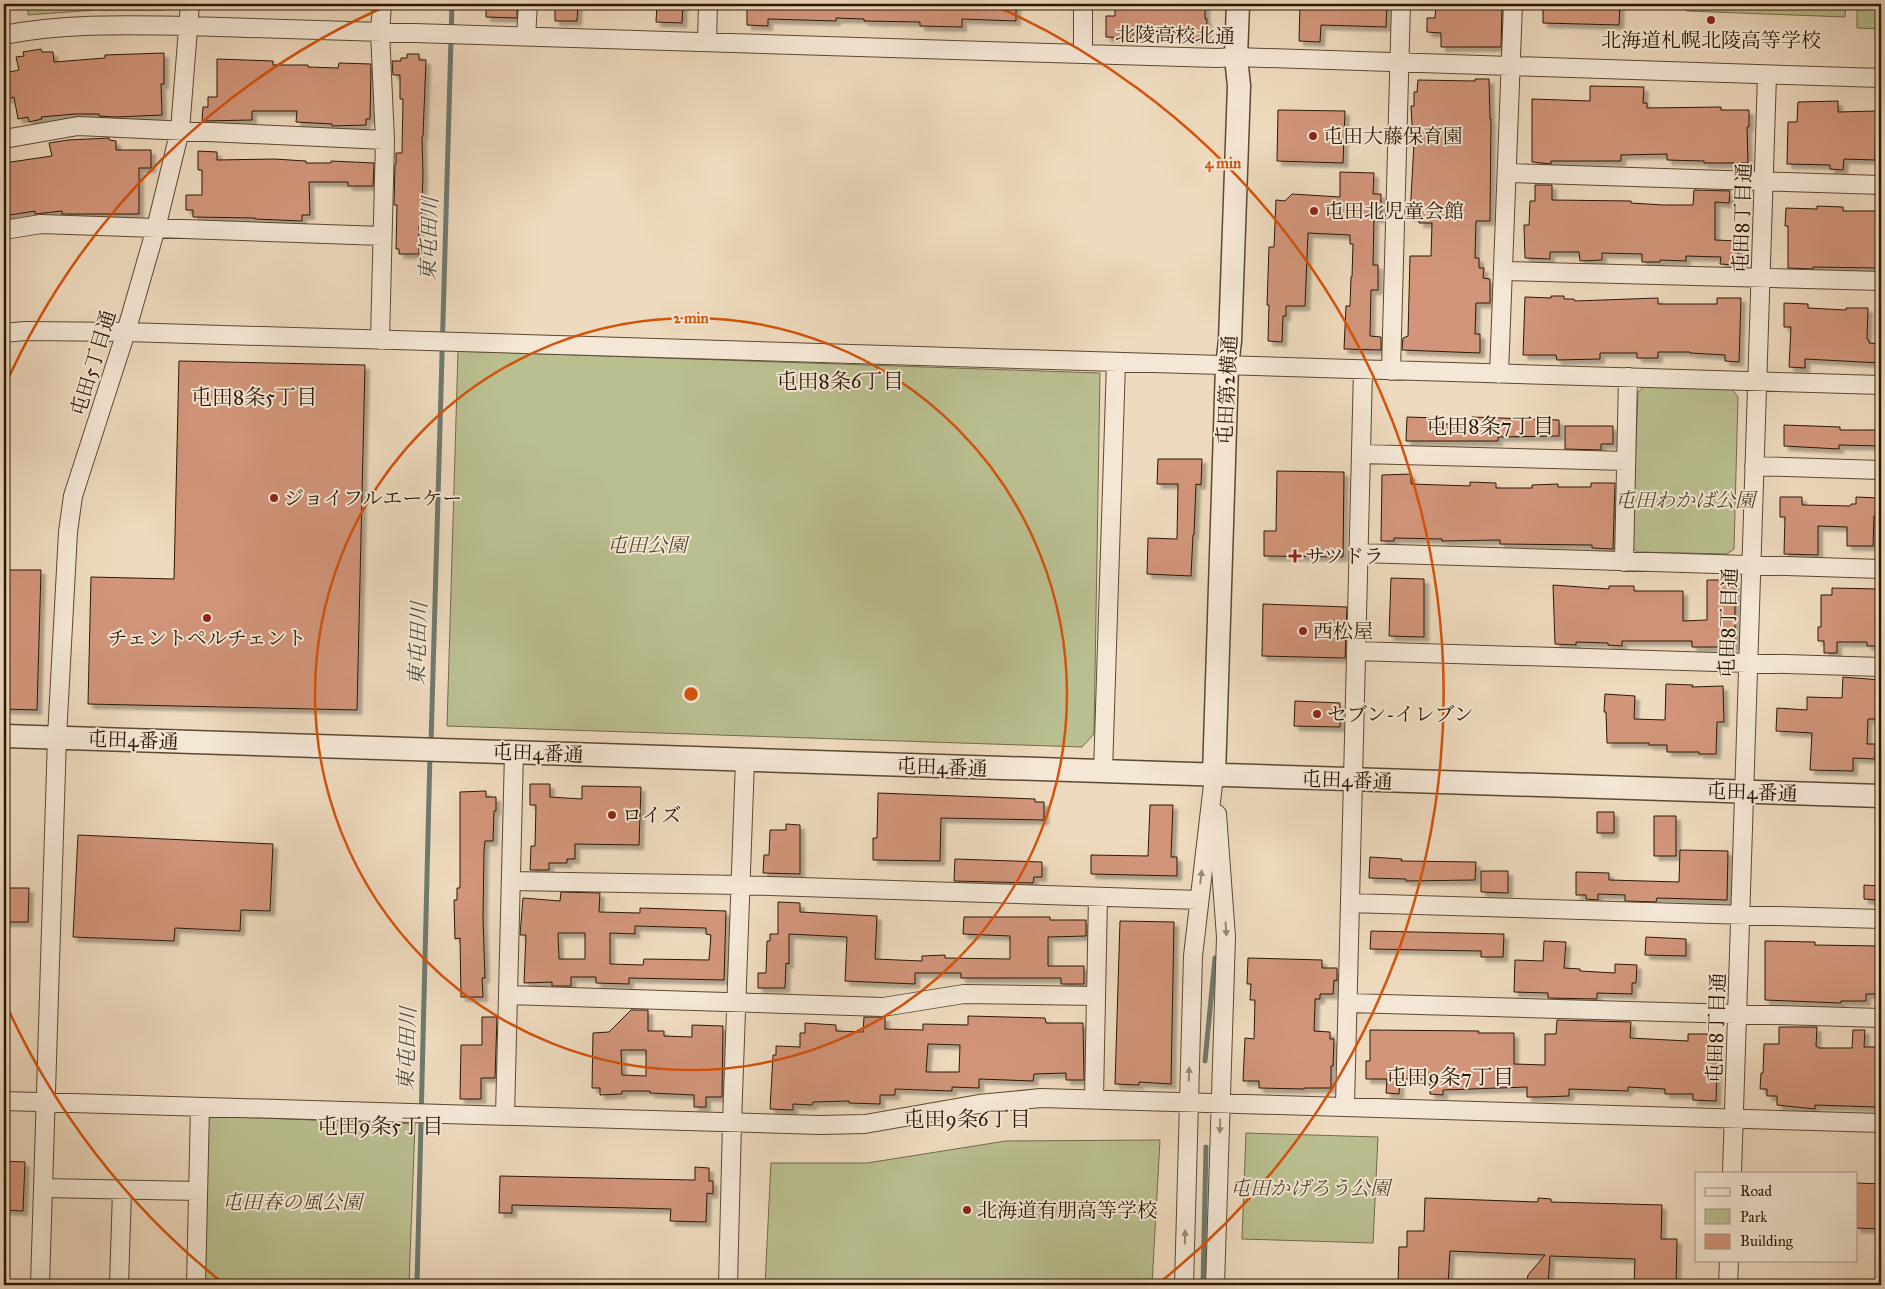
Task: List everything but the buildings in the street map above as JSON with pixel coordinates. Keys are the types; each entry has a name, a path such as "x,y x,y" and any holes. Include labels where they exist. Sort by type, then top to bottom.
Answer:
{"street":[{"name":"屯田5丁目通","path":"40,1285 57,737 68,532 74,496 126,332 156,228 180,130 190,4"},
{"path":"380,340 385,140 380,32 382,4"},
{"path":"526,36 528,4"},
{"path":"707,42 708,4"},
{"path":"1083,54 1084,4"},
{"name":"屯田第2横通","path":"1214,776 1227,366 1230,341 1239,86 1236,56 1238,4"},
{"path":"1391,371 1401,4"},
{"path":"1499,374 1512,4"},
{"path":"4,35 28,30 95,25 380,32"},
{"name":"北陵高校北通","path":"380,32 1217,58 1236,56 1511,67 1881,78"},
{"name":"屯田8丁目通","path":"1732,1172 1768,75"},
{"path":"4,139 78,126 385,140"},
{"path":"1507,173 1881,185"},
{"path":"4,230 41,224 382,236"},
{"path":"1503,271 1881,281"},
{"path":"4,333 25,331 126,332 1881,385"},
{"path":"1103,772 1116,362"},
{"path":"1346,1106 1363,370"},
{"path":"1624,562 1628,378"},
{"path":"1361,454 1626,460"},
{"path":"1754,466 1881,470"},
{"path":"1359,553 1881,569"},
{"path":"1356,651 1881,667"},
{"name":"屯田4番通","path":"4,736 1881,796"},
{"path":"506,1116 514,753"},
{"path":"728,1285 745,760"},
{"path":"1184,1285 1193,956 1198,900 1214,776"},
{"path":"1214,776 1226,937 1214,1285"},
{"path":"511,880 740,885 1198,900"},
{"path":"1094,1099 1098,897"},
{"path":"1350,903 1881,919"},
{"path":"508,995 882,1007 964,994 1096,996"},
{"path":"1348,1003 1881,1018"},
{"path":"4,1101 820,1126 865,1124 979,1104 1041,1098 1881,1123"},
{"path":"196,1285 200,1107"},
{"path":"43,1188 198,1191"},
{"path":"119,1285 122,1191"},
{"path":"1728,1285 1729,1262"}],"green space":[{"path":"28,4 171,4 164,10 94,10 28,15"},
{"path":"1687,4 1846,4 1845,17 1687,11"},
{"path":"1857,4 1881,4 1881,29 1857,28"},
{"name":"屯田公園","path":"458,351 1100,373 1094,734 1082,747 447,726"},
{"name":"屯田わかば公園","path":"1645,386 1731,388 1738,397 1734,549 1727,554 1637,552 1632,546 1638,392"},
{"name":"屯田春の風公園","path":"208,1116 415,1124 409,1285 205,1285"},
{"name":"屯田かげろう公園","path":"1246,1133 1378,1137 1373,1243 1242,1239"},
{"path":"1160,1140 1152,1285 765,1285 771,1163 867,1163 1006,1141"}],"waterway":[{"name":"東屯田川","path":"431,743 452,4"},
{"name":"東屯田川","path":"417,1285 430,754"},
{"path":"1205,1061 1215,958"},
{"path":"1203,1285 1206,1147"}],"place":[{"name":"北海道札幌北陵高等学校","path":"1711,20"},
{"name":"屯田大藤保育園","path":"1313,136"},
{"name":"屯田北児童会館","path":"1314,211"},
{"name":"ジョイフルエーケー","path":"274,498"},
{"name":"サツドラ","path":"1295,556"},
{"name":"チェントペルチェント","path":"207,618"},
{"name":"西松屋","path":"1303,631"},
{"name":"セブン-イレブン","path":"1317,714"},
{"name":"ロイズ","path":"612,815"},
{"name":"北海道有朋高等学校","path":"967,1210"}],"district":[{"name":"屯田8条6丁目","path":"840,381"},
{"name":"屯田8条5丁目","path":"254,397"},
{"name":"屯田8条7丁目","path":"1490,426"},
{"name":"屯田9条7丁目","path":"1450,1077"},
{"name":"屯田9条6丁目","path":"967,1119"},
{"name":"屯田9条5丁目","path":"380,1126"}]}
